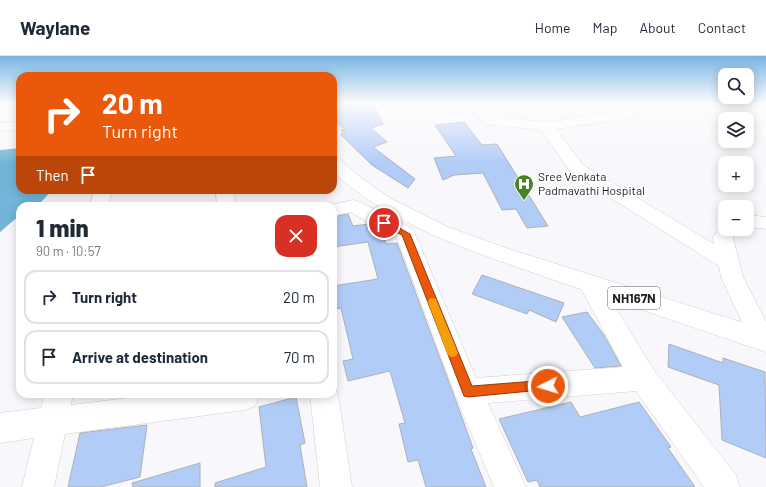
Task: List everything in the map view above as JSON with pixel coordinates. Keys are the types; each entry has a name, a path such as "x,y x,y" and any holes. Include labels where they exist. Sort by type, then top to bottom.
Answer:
{"main road":[{"path":"514,123 546,126 567,123"},
{"path":"0,127 16,126"},
{"path":"546,126 577,169 728,262"},
{"name":"NH167N","path":"337,167 344,175 369,193 399,212 459,239 764,340"},
{"path":"337,209 353,206 406,234 468,392 510,487"},
{"path":"754,222 766,223"},
{"path":"724,236 732,277 764,340"},
{"path":"589,283 643,378 724,487"},
{"path":"468,392 643,378"},
{"path":"0,428 56,408 228,398"},
{"path":"325,398 336,487"},
{"path":"38,487 56,408"}],"water":[{"path":"16,148 16,194 48,194 41,202 16,202 16,218 0,232 0,150"}],"building":[{"path":"337,123 383,123 371,128 387,142 373,147 415,179 408,188 372,165 341,135 343,132 341,130 345,129"},
{"path":"465,123 482,145 497,144 548,226 527,228 516,209 502,210 483,173 454,175 443,180 434,158 456,156 435,125"},
{"path":"348,214 353,226 369,224 383,232 386,244 397,243 460,412 473,448 471,449 486,487 426,487 418,460 408,462 399,424 405,423 390,371 348,381 343,361 353,359 341,308 337,308 337,285 378,279 368,242 337,246 337,216"},
{"path":"482,275 564,303 556,322 529,310 527,314 472,294"},
{"path":"587,312 604,335 621,366 595,368 562,317"},
{"path":"669,344 723,363 723,358 765,372 766,458 722,440 719,385 668,367"},
{"path":"296,398 305,443 300,445 307,487 215,487 215,483 266,467 259,407"},
{"path":"571,402 580,417 639,402 671,447 668,448 695,487 540,487 537,480 528,482 499,419"},
{"path":"147,425 140,477 101,487 68,487 80,433"},
{"path":"200,463 200,487 133,487 132,483"}],"slow traffic":[{"path":"432,302 452,353"}],"place":[{"name":"Sree Venkata Padmavathi Hospital","path":"524,201"}],"route":[{"path":"384,223 406,234 468,392 548,386"}]}
